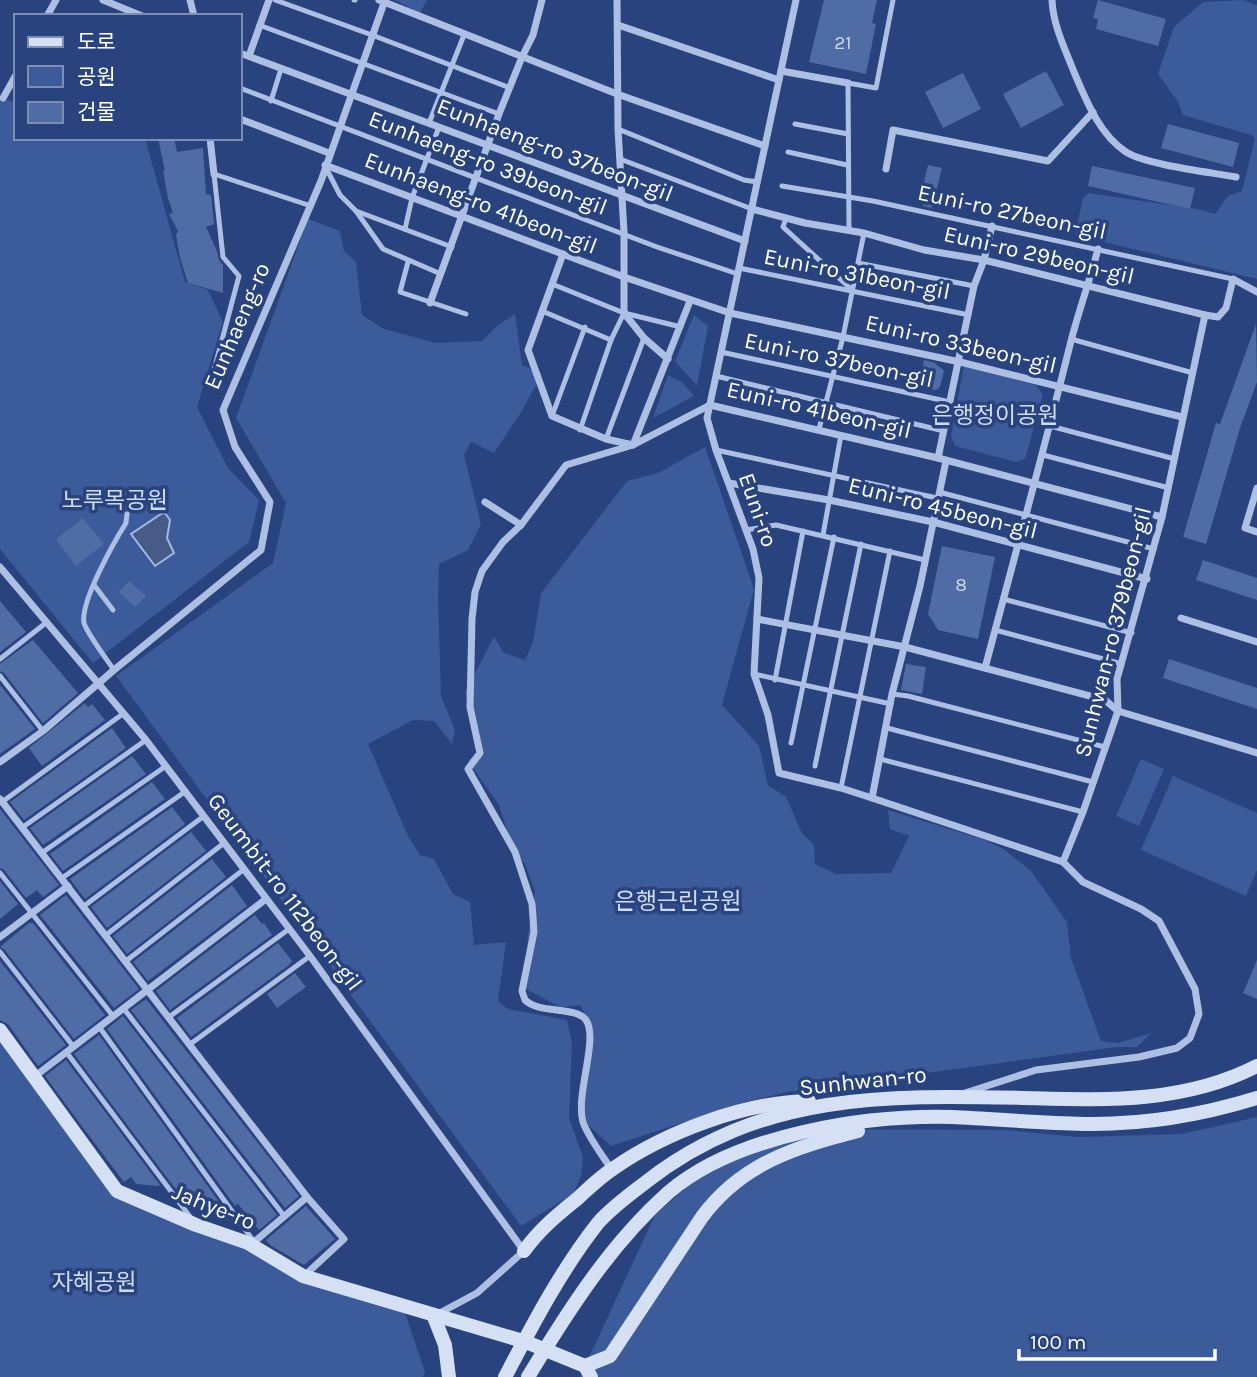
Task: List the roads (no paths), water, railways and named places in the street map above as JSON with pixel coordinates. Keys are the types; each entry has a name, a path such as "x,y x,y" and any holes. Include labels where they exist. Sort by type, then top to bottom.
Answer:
{"main road":[{"name":"Jahye-ro","path":"0,1030 117,1191 197,1225 251,1243 303,1276 434,1317 526,1342 588,1372"},
{"name":"Sunhwan-ro","path":"505,1377 560,1276 600,1221 669,1163 713,1139 758,1121 803,1108 848,1100 927,1095 1108,1101 1143,1099 1216,1082 1257,1066"},
{"name":"Sunhwan-ro","path":"528,1377 581,1294 638,1223 671,1191 701,1171 736,1153 807,1131 855,1123 950,1117 1087,1124 1158,1119 1202,1112 1257,1098"},
{"path":"524,1251 538,1231 611,1169 650,1147 734,1113 783,1101 848,1100"},
{"path":"588,1372 610,1356 702,1217 733,1182 766,1162 815,1141 904,1119"},
{"path":"434,1317 445,1345 449,1377"}],"street":[{"path":"103,0 137,14"},
{"path":"249,56 269,0"},
{"path":"430,303 499,114 534,34 542,0"},
{"path":"617,0 617,94 624,232 624,313 644,338 668,359"},
{"name":"Euni-ro","path":"754,674 759,578 753,549 716,450 707,418 796,0"},
{"path":"1052,0 1059,30 1093,112 1104,131 1126,151 1143,159 1236,177"},
{"path":"382,1 617,94 765,146"},
{"name":"Eunhaeng-ro","path":"0,762 43,731 261,550 270,502 235,447 223,410 308,205 321,181 382,1"},
{"path":"618,25 779,80"},
{"name":"Eunhaeng-ro 37beon-gil","path":"242,54 745,242"},
{"path":"781,71 848,83"},
{"path":"3,98 14,79"},
{"path":"887,169 892,130 1048,161 1093,112"},
{"path":"242,120 329,153"},
{"path":"211,140 214,174"},
{"name":"Eunhaeng-ro 41beon-gil","path":"325,165 624,278"},
{"name":"Euni-ro 29beon-gil","path":"752,209 864,233 924,250 984,260 1206,314"},
{"path":"872,798 892,694 933,522 944,431 974,286 984,260 992,226"},
{"path":"985,668 1016,546 1043,456 1071,339 1098,249"},
{"path":"563,254 528,350 552,416 580,430 633,445"},
{"path":"624,278 730,313"},
{"path":"1206,314 1218,317 1226,308 1233,279 1257,292"},
{"path":"633,445 690,301"},
{"name":"Euni-ro 33beon-gil","path":"730,313 960,362 1182,417"},
{"name":"Sunhwan-ro 379beon-gil","path":"1063,862 1118,711 1117,679 1147,579 1206,314"},
{"path":"611,1169 583,1123 582,1089 590,1031 586,1019 580,1015 537,1007 525,1000 523,991 534,932 532,904 515,852 468,769 480,753 470,707 475,592 482,571 566,466 633,445 710,405"},
{"name":"Euni-ro 41beon-gil","path":"710,405 942,459 1162,517"},
{"name":"Euni-ro 45beon-gil","path":"729,483 933,522 1147,579"},
{"path":"1257,488 1245,528 1257,532"},
{"path":"485,502 521,525"},
{"name":"Geumbit-ro 112beon-gil","path":"0,567 100,683 186,791 310,956 524,1251"},
{"path":"1181,618 1257,642"},
{"path":"757,619 905,648 1105,700 1118,711 1257,753"},
{"path":"754,674 768,715 779,774 841,788 1063,862 1083,882 1141,909 1159,921 1195,989 1199,1014 1190,1038 1177,1048 1139,1057 1036,1070 954,1096"},
{"path":"1,800 307,1197 344,1239 303,1276"},
{"path":"0,937 68,886"},
{"path":"34,1077 266,900"},
{"path":"251,1243 307,1197"},
{"path":"434,1317 477,1293 524,1251"}],"lane":[{"path":"275,0 510,88"},
{"path":"849,231 848,83 876,88 893,0"},
{"path":"259,25 499,114"},
{"path":"429,123 464,35"},
{"path":"271,101 281,69"},
{"name":"Eunhaeng-ro 39beon-gil","path":"242,89 624,232"},
{"path":"794,124 848,134"},
{"path":"404,229 412,198 439,127"},
{"path":"618,128 744,180 758,182"},
{"path":"788,152 847,166"},
{"path":"620,159 752,209"},
{"path":"325,165 340,195 356,211 383,249 441,274"},
{"path":"210,385 239,276 223,257 214,174 308,205"},
{"name":"Euni-ro 27beon-gil","path":"782,186 848,196 1233,279"},
{"path":"356,211 452,247"},
{"path":"786,218 783,227 852,290"},
{"path":"624,232 657,247 738,271"},
{"path":"819,429 843,337 864,233"},
{"path":"408,262 400,292 466,314"},
{"name":"Euni-ro 29beon-gil","path":"858,263 974,286"},
{"name":"Euni-ro 31beon-gil","path":"738,271 852,290 969,315"},
{"path":"552,284 624,313 681,327"},
{"path":"542,311 611,340"},
{"path":"580,430 611,340 624,313"},
{"path":"552,416 585,327"},
{"path":"606,439 644,338"},
{"path":"1071,339 1193,373"},
{"name":"Euni-ro 37beon-gil","path":"721,352 950,402"},
{"path":"716,376 944,431"},
{"path":"1050,426 1175,459"},
{"path":"823,535 841,435"},
{"path":"716,450 1026,514 1154,549"},
{"path":"1043,456 1169,488"},
{"path":"114,670 84,624 94,585 110,549 126,523 127,514"},
{"path":"746,530 776,525 925,560"},
{"path":"775,680 803,531"},
{"path":"791,743 834,537"},
{"path":"815,766 861,544"},
{"path":"841,788 890,551"},
{"path":"94,585 113,610"},
{"path":"1002,599 1132,633"},
{"path":"0,659 47,622"},
{"path":"995,629 1122,664"},
{"path":"754,674 891,704"},
{"path":"0,676 43,731"},
{"path":"892,694 1105,747"},
{"path":"1,800 124,713"},
{"path":"887,728 1093,782"},
{"path":"23,827 146,740"},
{"path":"880,759 1083,812"},
{"path":"43,852 166,766"},
{"path":"62,878 186,791"},
{"path":"84,906 204,816"},
{"path":"106,934 224,843"},
{"path":"126,961 243,870"},
{"path":"0,873 113,1016"},
{"path":"169,1017 289,929"},
{"path":"0,952 73,1046"},
{"path":"189,1045 310,956"},
{"path":"124,1009 285,1217"},
{"path":"100,1028 251,1243"},
{"path":"67,1053 197,1225"}],"park label":[{"name":"은행정이공원","path":"995,415"},
{"name":"노루목공원","path":"115,500"},
{"name":"은행근린공원","path":"678,901"},
{"name":"자혜공원","path":"94,1282"}]}
